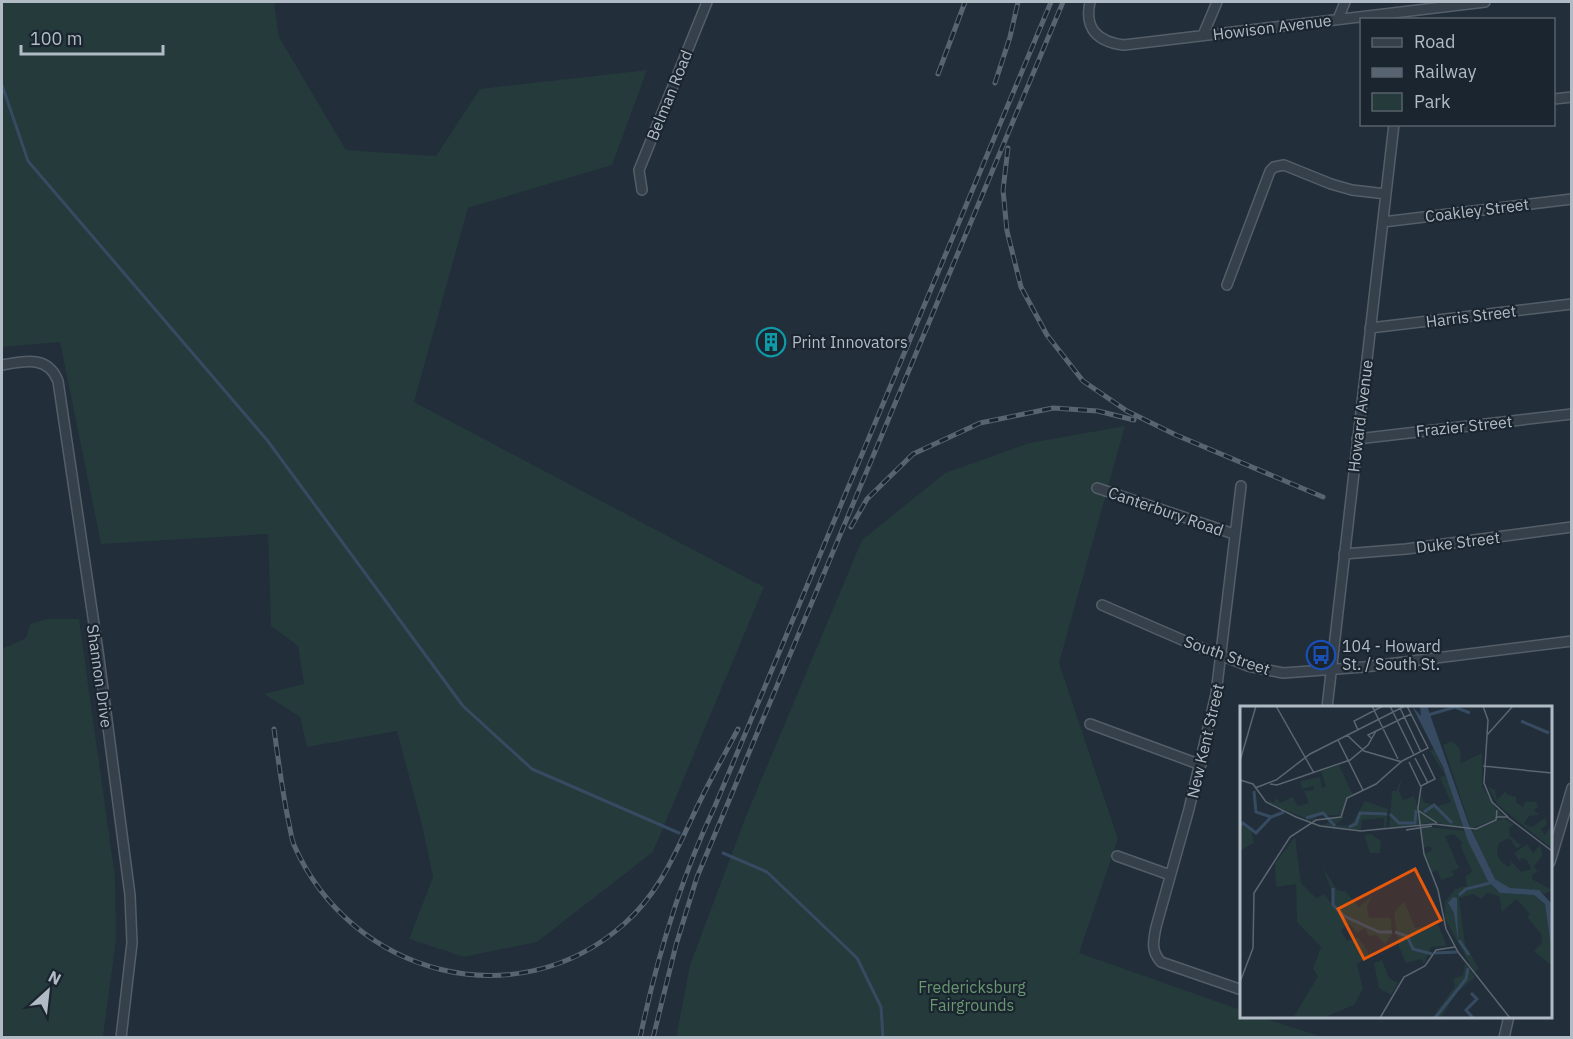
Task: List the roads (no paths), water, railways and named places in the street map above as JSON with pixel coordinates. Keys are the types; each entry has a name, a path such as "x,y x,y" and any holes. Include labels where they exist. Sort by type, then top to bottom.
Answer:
{"street":[{"name":"Belman Road","path":"642,190 639,170 707,2"},
{"name":"Howison Avenue","path":"1090,2 1089,15 1093,29 1103,40 1124,45 1338,19 1409,15 1465,3 1485,2"},
{"path":"1203,35 1217,2"},
{"path":"1338,19 1345,2"},
{"path":"1555,99 1572,97"},
{"name":"Howard Avenue","path":"1327,706 1394,126"},
{"path":"1227,285 1270,171 1274,167 1284,165 1352,190 1386,194"},
{"name":"Coakley Street","path":"1383,222 1572,199"},
{"name":"Harris Street","path":"1370,328 1572,304"},
{"name":"Shannon Drive","path":"2,365 26,360 39,361 52,370 58,381 98,651 129,886 132,943 121,1038"},
{"name":"Frazier Street","path":"1357,439 1572,414"},
{"name":"New Kent Street","path":"1240,486 1216,694 1201,765 1152,945 1161,962 1240,989"},
{"name":"Canterbury Road","path":"1097,488 1234,534"},
{"name":"Duke Street","path":"1344,554 1406,549 1572,527"},
{"name":"South Street","path":"1102,605 1221,656 1269,671 1301,673 1572,641"},
{"path":"1090,724 1201,765"},
{"path":"1552,859 1572,788"},
{"path":"1118,856 1170,875"},
{"path":"1504,1038 1509,1018"}],"waterway":[{"path":"2,85 28,161 267,440 463,706 532,769 679,833"},
{"path":"723,853 767,872 857,958 881,1007 883,1038"}],"railway":[{"path":"938,74 965,2"},
{"path":"995,83 1010,37 1018,2"},
{"path":"640,1038 671,919 702,834 1051,2"},
{"path":"653,1038 676,945 697,877 1063,2"},
{"path":"1008,148 1003,190 1007,231 1021,287 1047,335 1083,381 1127,411 1176,435 1323,497"},
{"path":"851,527 867,499 913,454 980,423 1053,408 1098,411 1134,420"},
{"path":"274,729 293,842 320,890 354,926 395,952 440,969 487,975 535,970 581,954 624,924 638,910 661,879 738,729"}],"place":[{"name":"Print Innovators","path":"771,342"},
{"name":"104 - Howard St. / South St.","path":"1321,655"}],"park label":[{"name":"Fredericksburg Fairgrounds","path":"972,996"}]}
